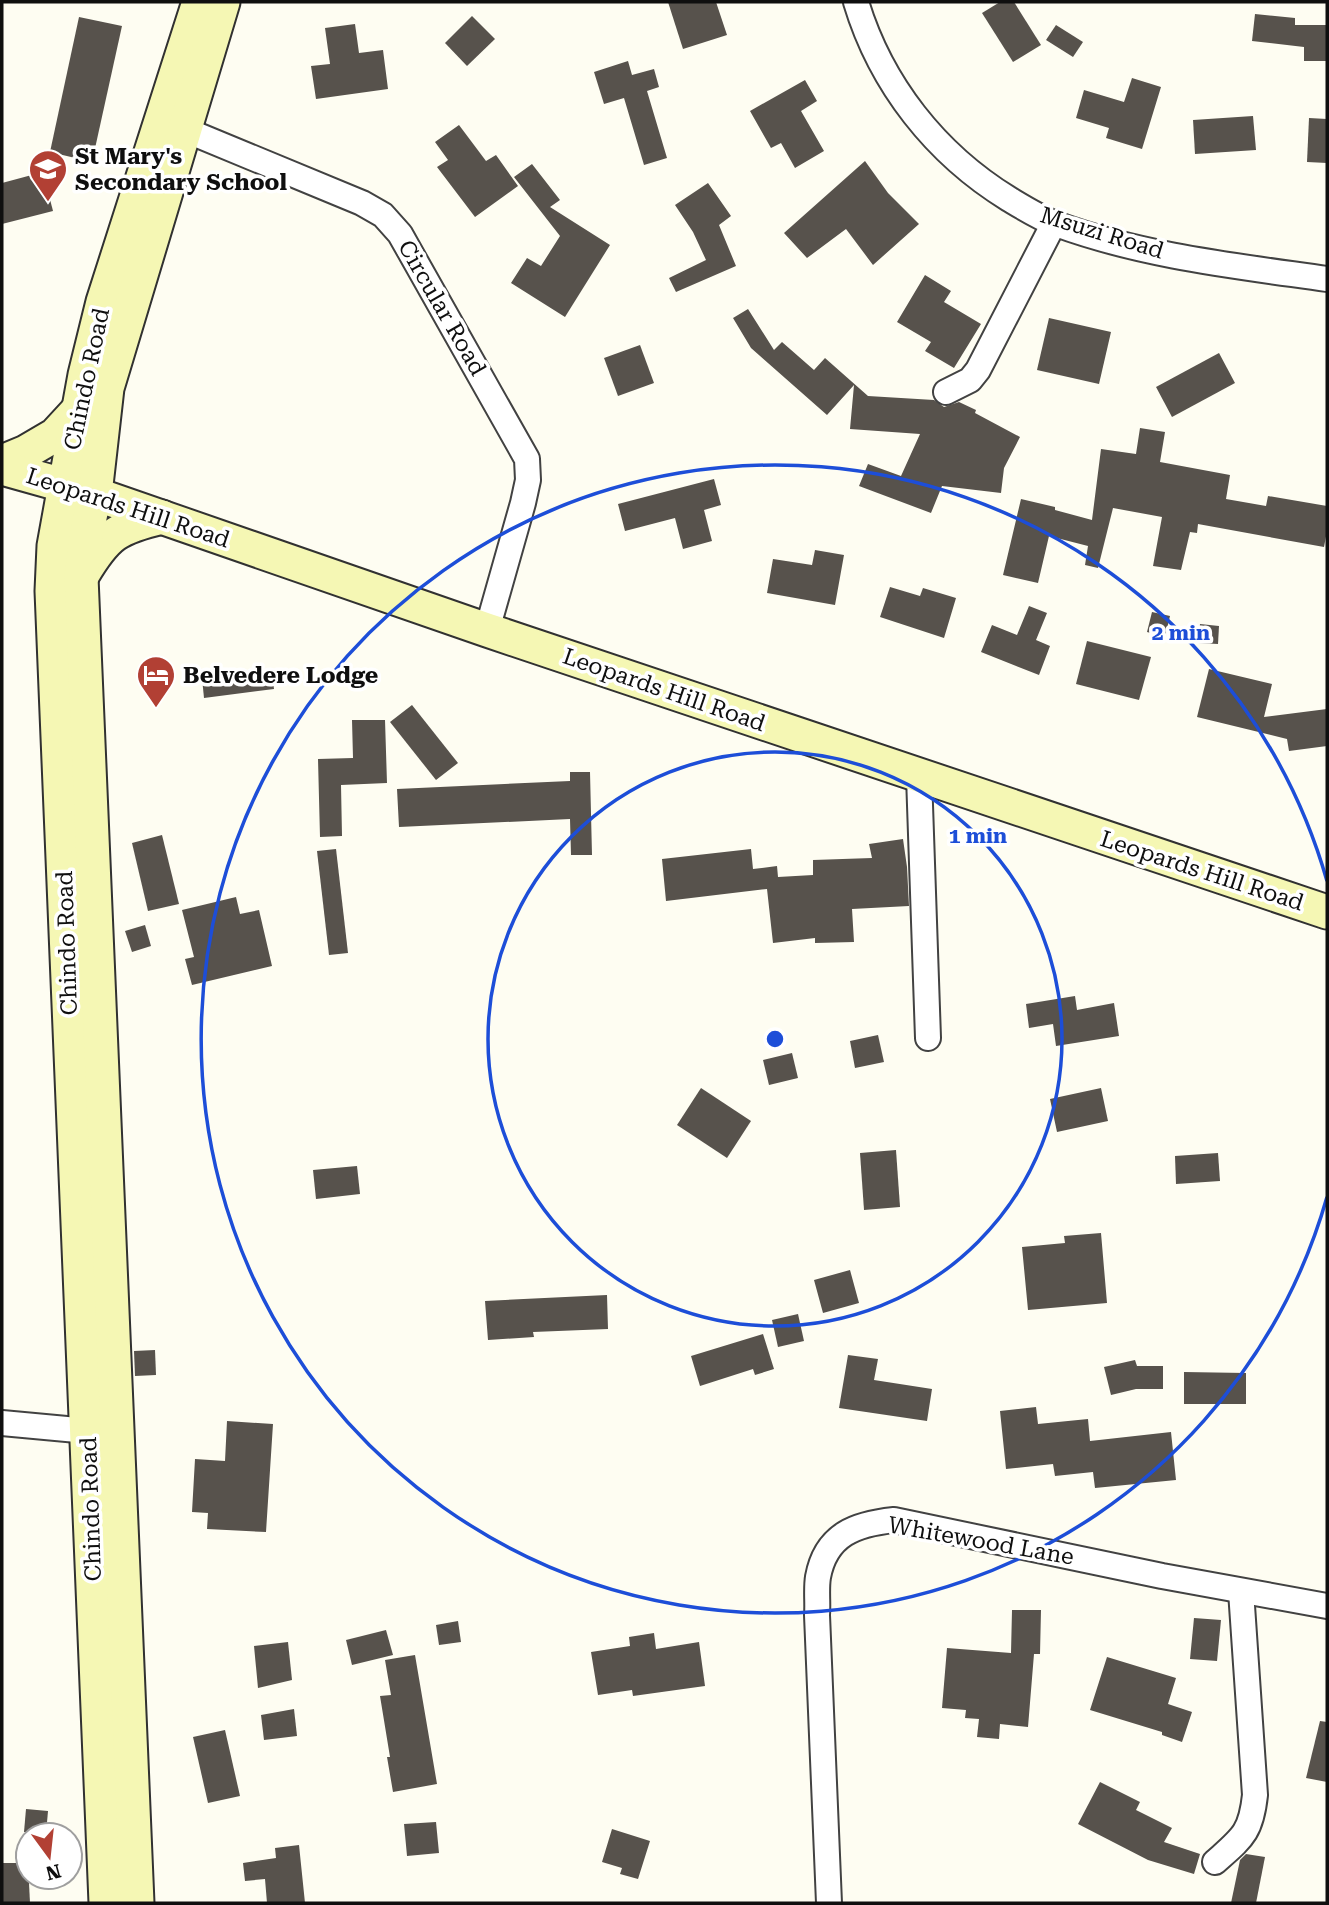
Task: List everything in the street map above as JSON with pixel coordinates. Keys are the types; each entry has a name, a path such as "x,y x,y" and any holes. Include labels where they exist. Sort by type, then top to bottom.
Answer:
{"main road":[{"name":"Chindo Road","path":"136,1903 101,1430 52,591 54,546 80,489 91,417 107,388 173,125 199,2"},
{"name":"Chindo Road","path":"173,125 223,2"},
{"path":"2,462 91,417 109,464 130,497 162,517"},
{"path":"2,469 22,485 43,512 54,546"},
{"name":"Leopards Hill Road","path":"2,469 80,489 486,630 1327,912"},
{"name":"Chindo Road","path":"80,489 86,536 81,577 101,1430 106,1903"},
{"path":"81,577 100,547 128,526 162,517"}],"street":[{"name":"Msuzi Road","path":"856,2 875,52 922,126 950,156 984,184 1054,223 1138,249 1327,279"},
{"name":"Circular Road","path":"173,125 362,203 383,215 400,234 527,459 528,480 523,503 486,630"},
{"path":"946,392 970,380 978,370 1054,223"},
{"path":"919,776 928,1038"},
{"path":"2,1423 101,1430"},
{"name":"Whitewood Lane","path":"829,1903 817,1615 818,1577 826,1554 842,1534 866,1523 894,1520 1162,1576 1327,1606"},
{"path":"1215,1863 1243,1837 1252,1818 1255,1796 1241,1591"}],"building":[{"path":"668,2 716,2 727,35 683,49"},
{"path":"1000,2 1014,2 1041,45 1013,62 982,13"},
{"path":"1255,14 1295,18 1295,25 1327,25 1327,61 1304,61 1304,47 1252,41"},
{"path":"472,16 495,39 467,66 445,43"},
{"path":"79,17 122,26 92,162 50,152"},
{"path":"355,24 359,53 383,50 388,89 316,99 311,66 330,64 325,28"},
{"path":"1056,25 1083,42 1073,57 1046,40"},
{"path":"628,61 632,75 654,69 659,87 647,91 667,158 644,165 624,98 604,104 594,72"},
{"path":"1132,78 1161,87 1142,149 1106,138 1109,128 1076,118 1084,90 1124,102"},
{"path":"805,80 817,101 801,111 824,151 795,168 781,143 771,148 750,111"},
{"path":"1253,116 1256,150 1195,154 1193,120"},
{"path":"1309,118 1327,119 1327,163 1307,162"},
{"path":"459,125 486,161 496,155 518,186 475,217 437,167 448,160 435,142"},
{"path":"865,161 888,193 919,224 873,265 846,229 807,258 784,233"},
{"path":"532,164 560,200 550,207 610,245 565,317 511,283 527,258 541,266 560,236 514,177"},
{"path":"43,172 53,211 2,224 2,183"},
{"path":"708,183 731,216 719,225 736,266 676,292 669,278 706,260 693,232 675,205"},
{"path":"925,275 951,291 944,302 981,324 954,368 925,351 931,342 897,322"},
{"path":"748,309 774,350 782,342 814,370 825,358 868,396 934,400 944,407 959,402 1020,437 1004,468 1001,493 942,486 931,513 859,486 868,464 901,476 920,434 850,429 854,385 827,415 751,348 733,318"},
{"path":"1049,318 1111,332 1099,384 1037,370"},
{"path":"640,345 654,383 618,396 604,358"},
{"path":"1219,353 1235,383 1172,417 1156,387"},
{"path":"1140,428 1165,432 1160,462 1230,475 1226,499 1266,506 1268,496 1327,506 1324,547 1198,524 1197,533 1190,532 1181,570 1153,566 1162,517 1113,508 1098,568 1085,565 1088,546 1049,536 1038,583 1003,575 1021,499 1092,520 1101,449 1136,454"},
{"path":"714,479 721,505 704,510 712,541 683,549 675,518 625,531 618,504"},
{"path":"815,550 844,555 835,605 767,593 773,559 812,565"},
{"path":"890,587 920,596 923,588 956,598 944,638 880,617"},
{"path":"1029,606 1047,613 1036,640 1050,646 1039,675 981,652 992,625 1017,635"},
{"path":"1152,612 1170,616 1165,637 1147,632"},
{"path":"1200,624 1219,626 1218,644 1198,643"},
{"path":"1087,641 1151,657 1139,700 1076,684"},
{"path":"271,669 274,689 204,698 202,678"},
{"path":"1209,669 1272,684 1264,717 1327,709 1327,746 1289,751 1287,739 1197,717"},
{"path":"412,705 458,763 436,780 390,722"},
{"path":"352,720 385,720 387,783 341,785 342,836 320,837 318,759 353,758"},
{"path":"570,772 590,772 592,855 571,855 570,819 399,827 397,789 570,781"},
{"path":"162,835 179,904 148,911 132,843"},
{"path":"903,839 909,906 852,909 854,942 815,943 815,938 773,943 767,889 666,901 662,859 751,849 753,869 777,866 778,877 813,875 813,860 872,858 869,844"},
{"path":"336,849 348,953 329,955 317,851"},
{"path":"236,897 240,914 259,910 272,966 192,985 185,959 194,957 182,910"},
{"path":"145,925 151,946 132,952 125,931"},
{"path":"1075,996 1077,1010 1114,1003 1119,1036 1056,1046 1053,1024 1029,1028 1026,1004"},
{"path":"878,1035 884,1062 855,1068 850,1041"},
{"path":"792,1053 798,1078 769,1085 763,1060"},
{"path":"701,1088 751,1121 727,1158 677,1125"},
{"path":"1101,1088 1108,1121 1057,1132 1050,1099"},
{"path":"896,1150 900,1207 864,1210 860,1153"},
{"path":"1218,1153 1220,1181 1176,1184 1175,1156"},
{"path":"357,1166 360,1194 316,1199 313,1170"},
{"path":"1101,1233 1107,1303 1028,1310 1022,1247 1065,1243 1064,1236"},
{"path":"850,1270 859,1303 823,1313 814,1280"},
{"path":"607,1295 608,1329 533,1332 534,1337 488,1340 485,1301"},
{"path":"798,1314 804,1341 778,1347 772,1320"},
{"path":"763,1334 774,1369 755,1375 753,1369 700,1386 691,1356"},
{"path":"155,1350 156,1375 135,1376 134,1351"},
{"path":"848,1355 878,1359 874,1380 932,1389 927,1421 839,1408"},
{"path":"1135,1360 1137,1366 1163,1366 1163,1389 1136,1389 1111,1395 1104,1367"},
{"path":"1184,1372 1246,1373 1246,1404 1184,1404"},
{"path":"1036,1407 1038,1424 1088,1419 1090,1441 1171,1432 1176,1480 1095,1488 1093,1472 1055,1476 1053,1464 1006,1469 1000,1411"},
{"path":"227,1421 273,1424 266,1532 207,1529 208,1513 192,1512 195,1459 225,1461"},
{"path":"1012,1610 1041,1610 1040,1654 1034,1654 1028,1727 1000,1724 999,1739 977,1737 979,1719 965,1718 966,1710 942,1708 947,1648 1011,1653"},
{"path":"1194,1618 1221,1620 1217,1661 1190,1659"},
{"path":"458,1621 461,1642 439,1645 436,1625"},
{"path":"386,1630 393,1655 352,1665 346,1640"},
{"path":"654,1633 656,1649 699,1642 705,1686 633,1696 632,1690 598,1695 591,1652 630,1646 629,1637"},
{"path":"288,1642 292,1680 258,1688 254,1646"},
{"path":"415,1655 437,1784 393,1792 380,1696 391,1695 385,1660"},
{"path":"1107,1657 1176,1678 1168,1704 1192,1712 1182,1742 1162,1735 1162,1732 1090,1710"},
{"path":"294,1709 297,1736 264,1740 261,1715"},
{"path":"1320,1721 1327,1722 1327,1782 1306,1778"},
{"path":"225,1730 240,1796 208,1803 193,1737"},
{"path":"1100,1782 1140,1802 1136,1810 1172,1828 1164,1842 1200,1854 1194,1874 1148,1860 1078,1824"},
{"path":"26,1809 48,1811 47,1821 25,1821"},
{"path":"436,1822 439,1853 407,1856 404,1824"},
{"path":"612,1829 650,1841 638,1879 620,1874 622,1868 602,1862"},
{"path":"299,1845 305,1903 267,1903 265,1879 245,1881 243,1863 276,1858 275,1848"},
{"path":"1246,1854 1265,1857 1256,1903 1231,1903 1240,1860"},
{"path":"2,1863 14,1863 14,1891 29,1891 30,1903 2,1903"}],"place":[{"name":"St Mary's Secondary School","path":"48,203"},
{"name":"Belvedere Lodge","path":"156,709"}]}
